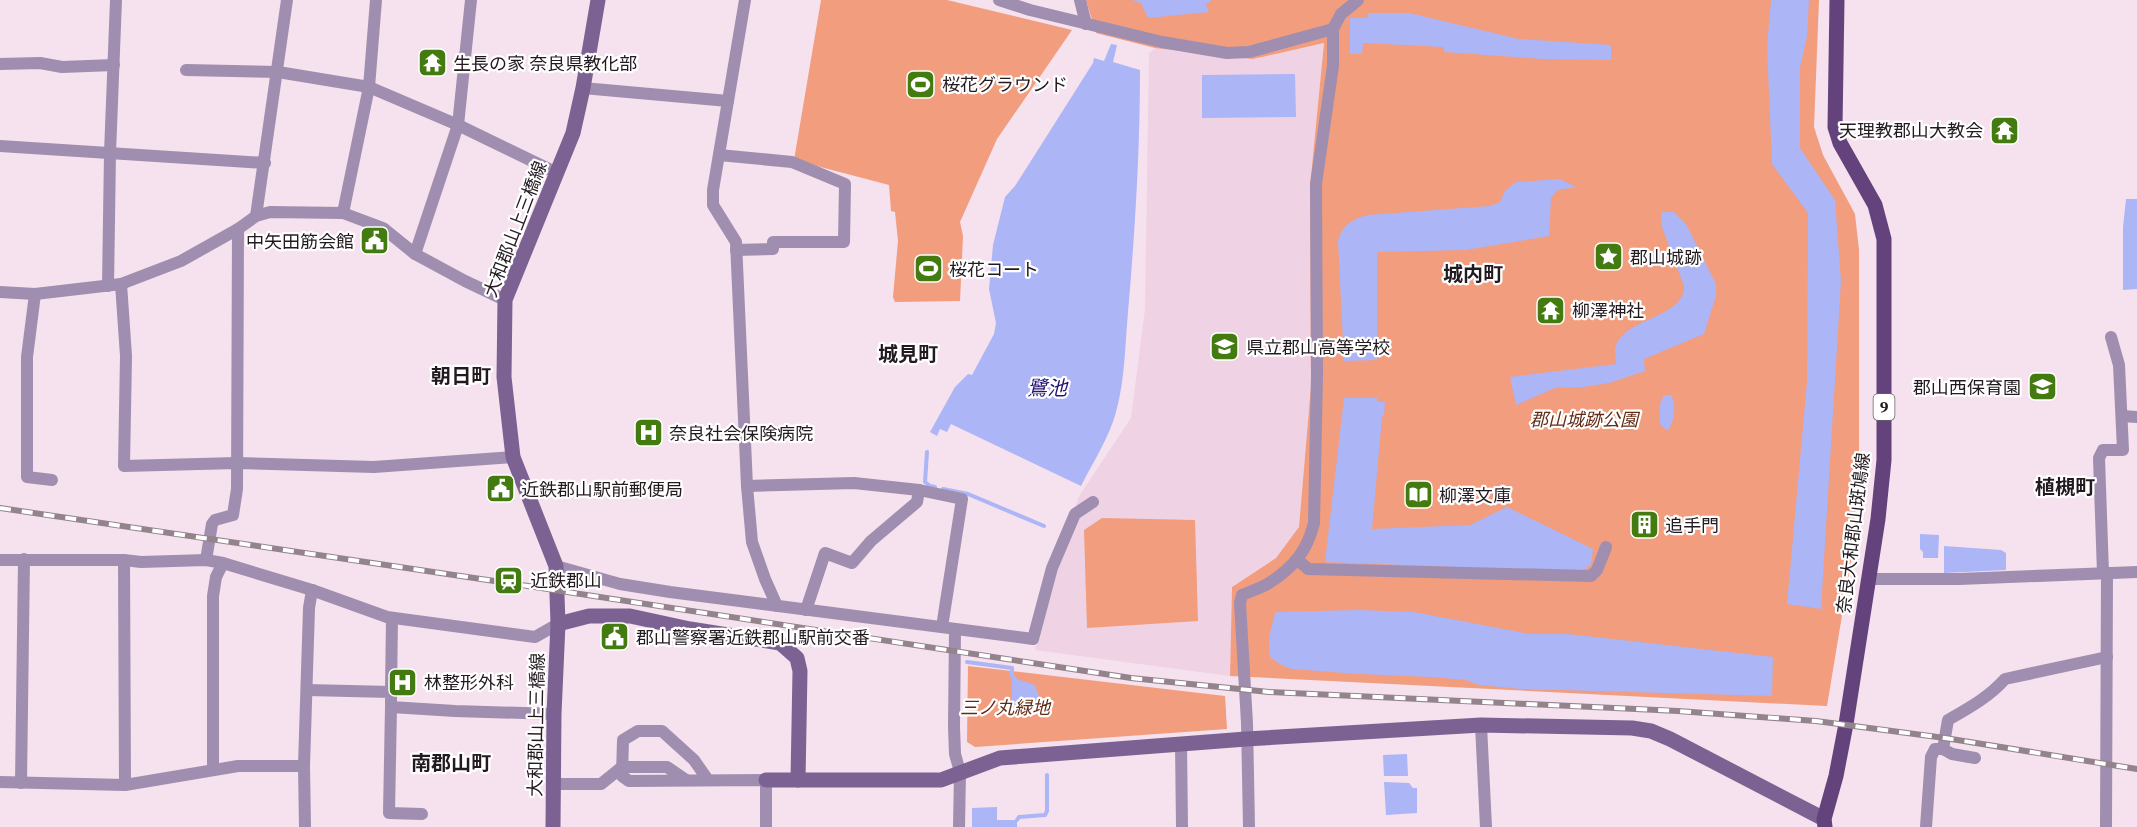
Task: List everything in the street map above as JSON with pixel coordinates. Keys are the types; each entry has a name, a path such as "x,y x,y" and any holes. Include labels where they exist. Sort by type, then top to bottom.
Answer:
{"main road":[{"name":"奈良大和郡山斑鳩線","path":"1828,824 1869,579 1884,460 1884,239 1875,205 1840,143 1835,127 1837,0"}],"street":[{"path":"108,286 110,153 117,0"},
{"path":"256,216 287,0"},
{"path":"343,213 369,87 376,0"},
{"path":"416,254 459,125 471,0"},
{"name":"大和郡山上三橋線","path":"553,827 558,624 556,566 513,458 504,377 505,300 573,133 598,0"},
{"path":"745,0 713,190 713,205 736,242 747,486 752,542 777,606"},
{"path":"999,0 1033,5 1086,24 1162,42 1227,52 1249,52 1333,29"},
{"path":"1080,0 1086,24"},
{"path":"1249,827 1240,603 1242,595 1268,584 1298,560 1310,541 1314,523 1317,375 1316,194 1333,66 1333,29 1341,14 1358,0"},
{"path":"0,64 40,63 62,67 114,65"},
{"path":"186,70 278,72 369,87 459,125 557,173"},
{"path":"583,88 728,101"},
{"path":"0,146 265,163"},
{"path":"719,155 792,162 845,184 844,242 773,242 773,249 736,250"},
{"path":"0,292 35,294 121,284 181,261 238,229 256,216 270,212 343,213 383,228 416,254 505,300"},
{"path":"206,560 212,524 221,518 233,515 237,464 238,229"},
{"path":"121,284 126,356 124,466 237,464 374,467 513,458"},
{"path":"35,294 27,357 27,477 52,480"},
{"path":"2106,827 2107,657 2099,458 2103,450 2123,450 2119,365 2111,337"},
{"path":"2122,416 2137,417"},
{"path":"747,486 854,483 920,490 962,499 942,627"},
{"path":"806,610 825,554 852,563 871,541 917,502 920,490"},
{"path":"556,566 620,584 1033,639 1052,568 1075,514 1094,502"},
{"path":"1298,560 1308,568 1591,576 1597,570 1606,547"},
{"path":"21,783 24,559"},
{"path":"0,560 206,560 312,590 392,618 535,637 558,624 589,616 630,616 690,629 780,643 797,658 800,671 798,780"},
{"path":"124,560 125,785"},
{"path":"213,770 213,596 216,578 223,563"},
{"path":"1869,579 1959,579 2137,572"},
{"path":"305,827 304,766 309,608 312,590"},
{"path":"392,618 389,813 422,814"},
{"path":"955,630 954,727 955,754 960,772 959,827"},
{"path":"1943,749 1948,720 1996,689 2005,679 2107,657"},
{"path":"307,690 391,692"},
{"path":"391,707 554,714"},
{"path":"1481,725 1486,827"},
{"path":"708,780 694,760 662,731 638,731 622,740 622,776 629,781 941,780 1000,758 1246,739 1481,725 1632,728 1651,731 1828,824"},
{"path":"1181,744 1182,827"},
{"path":"1926,827 1931,757 1935,749 1975,758"},
{"path":"0,782 125,785 238,766 304,766"},
{"path":"553,784 601,784 622,767"},
{"path":"766,780 766,827"}],"shaded area":[{"name":"県立郡山高等学校","path":"1324,43 1310,186 1311,386 1299,528 1276,558 1232,587 1230,676 1035,650 1079,496 1131,418 1145,309 1149,53 1155,48 1253,59"}],"green space":[{"name":"桜花グラウンド","path":"821,0 947,0 1072,30 997,139 960,222 963,236 960,301 895,302 893,297 898,241 895,212 891,211 889,185 794,160"},
{"name":"郡山城跡公園","path":"1086,0 1819,0 1814,127 1823,155 1855,214 1859,250 1859,474 1852,555 1827,706 1230,676 1232,587 1276,558 1299,527 1311,386 1310,186 1324,43 1253,59 1155,48 1096,33"},
{"path":"1102,518 1195,520 1198,621 1087,628 1084,530"},
{"name":"三ノ丸緑地","path":"968,666 1225,696 1227,729 975,747 967,742"}],"water":[{"path":"1132,0 1212,0 1206,4 1209,12 1148,18 1141,3"},
{"path":"1771,0 1809,0 1807,36 1800,68 1800,148 1835,200 1841,281 1821,609 1787,604 1807,382 1808,213 1772,164 1767,47"},
{"path":"1368,13 1409,13 1519,39 1611,45 1611,60 1543,59 1444,52 1443,47 1363,43 1362,54 1350,54 1350,18 1368,18"},
{"name":"鷺池","path":"1111,44 1117,45 1113,62 1140,70 1133,251 1119,400 1109,431 1081,486 951,424 947,432 940,429 937,436 930,432 955,387 968,374 972,375 994,334 996,323 989,289 993,245 1005,197 1015,186 1094,58 1104,61"},
{"path":"1295,74 1296,117 1202,118 1202,75"},
{"path":"1560,179 1576,187 1558,190 1551,198 1549,236 1466,250 1377,252 1377,360 1344,361 1338,241 1342,231 1349,223 1368,215 1490,206 1500,202 1505,191 1516,182"},
{"path":"2126,199 2137,199 2137,289 2123,290 2123,227"},
{"path":"1674,212 1686,224 1716,284 1716,296 1704,334 1644,359 1645,371 1609,383 1555,388 1516,405 1510,377 1616,364 1615,350 1619,339 1639,324 1674,306 1681,297 1684,286 1662,227 1661,213"},
{"path":"1664,395 1671,395 1674,403 1669,429 1665,429 1660,424 1660,404"},
{"path":"1344,398 1377,398 1377,402 1385,402 1372,529 1470,525 1507,507 1593,549 1591,564 1582,572 1325,562"},
{"path":"1920,534 1939,535 1938,558 1923,558 1923,552 1920,549"},
{"path":"1944,546 2001,550 2006,553 2006,570 1944,573"},
{"path":"1359,610 1414,612 1530,634 1568,634 1773,657 1772,696 1521,689 1432,677 1292,669 1271,658 1269,641 1276,612"},
{"path":"1012,676 1035,685 1043,709 1012,708"},
{"path":"1407,754 1408,776 1384,776 1383,755"},
{"path":"1384,782 1409,783 1413,788 1417,788 1417,813 1386,815"},
{"path":"997,807 997,820 1017,820 1017,827 972,827 972,808"}],"waterway":[{"path":"927,452 925,482 935,487"},
{"path":"943,489 968,494 1044,526"},
{"path":"967,662 1012,668 1012,676"},
{"path":"1017,820 1019,817 1045,815 1047,775"}],"railway":[{"path":"0,508 1131,678 1269,692 1678,711 1816,721 1945,738 2137,769"}],"place":[{"name":"生長の家 奈良県教化部","path":"432,63"},
{"name":"桜花グラウンド","path":"921,84"},
{"name":"天理教郡山大教会","path":"2004,130"},
{"name":"中矢田筋会館","path":"375,241"},
{"name":"郡山城跡","path":"1609,257"},
{"name":"桜花コート","path":"928,269"},
{"name":"柳澤神社","path":"1551,310"},
{"name":"県立郡山高等学校","path":"1225,347"},
{"name":"郡山西保育園","path":"2042,387"},
{"name":"奈良社会保険病院","path":"648,433"},
{"name":"近鉄郡山駅前郵便局","path":"500,489"},
{"name":"柳澤文庫","path":"1418,495"},
{"name":"追手門","path":"1644,525"},
{"name":"近鉄郡山","path":"509,580"},
{"name":"郡山警察署近鉄郡山駅前交番","path":"615,637"},
{"name":"林整形外科","path":"403,682"}],"district":[{"name":"城内町","path":"1473,274"},
{"name":"城見町","path":"908,354"},
{"name":"朝日町","path":"461,376"},
{"name":"植槻町","path":"2065,487"},
{"name":"南郡山町","path":"451,763"}]}
